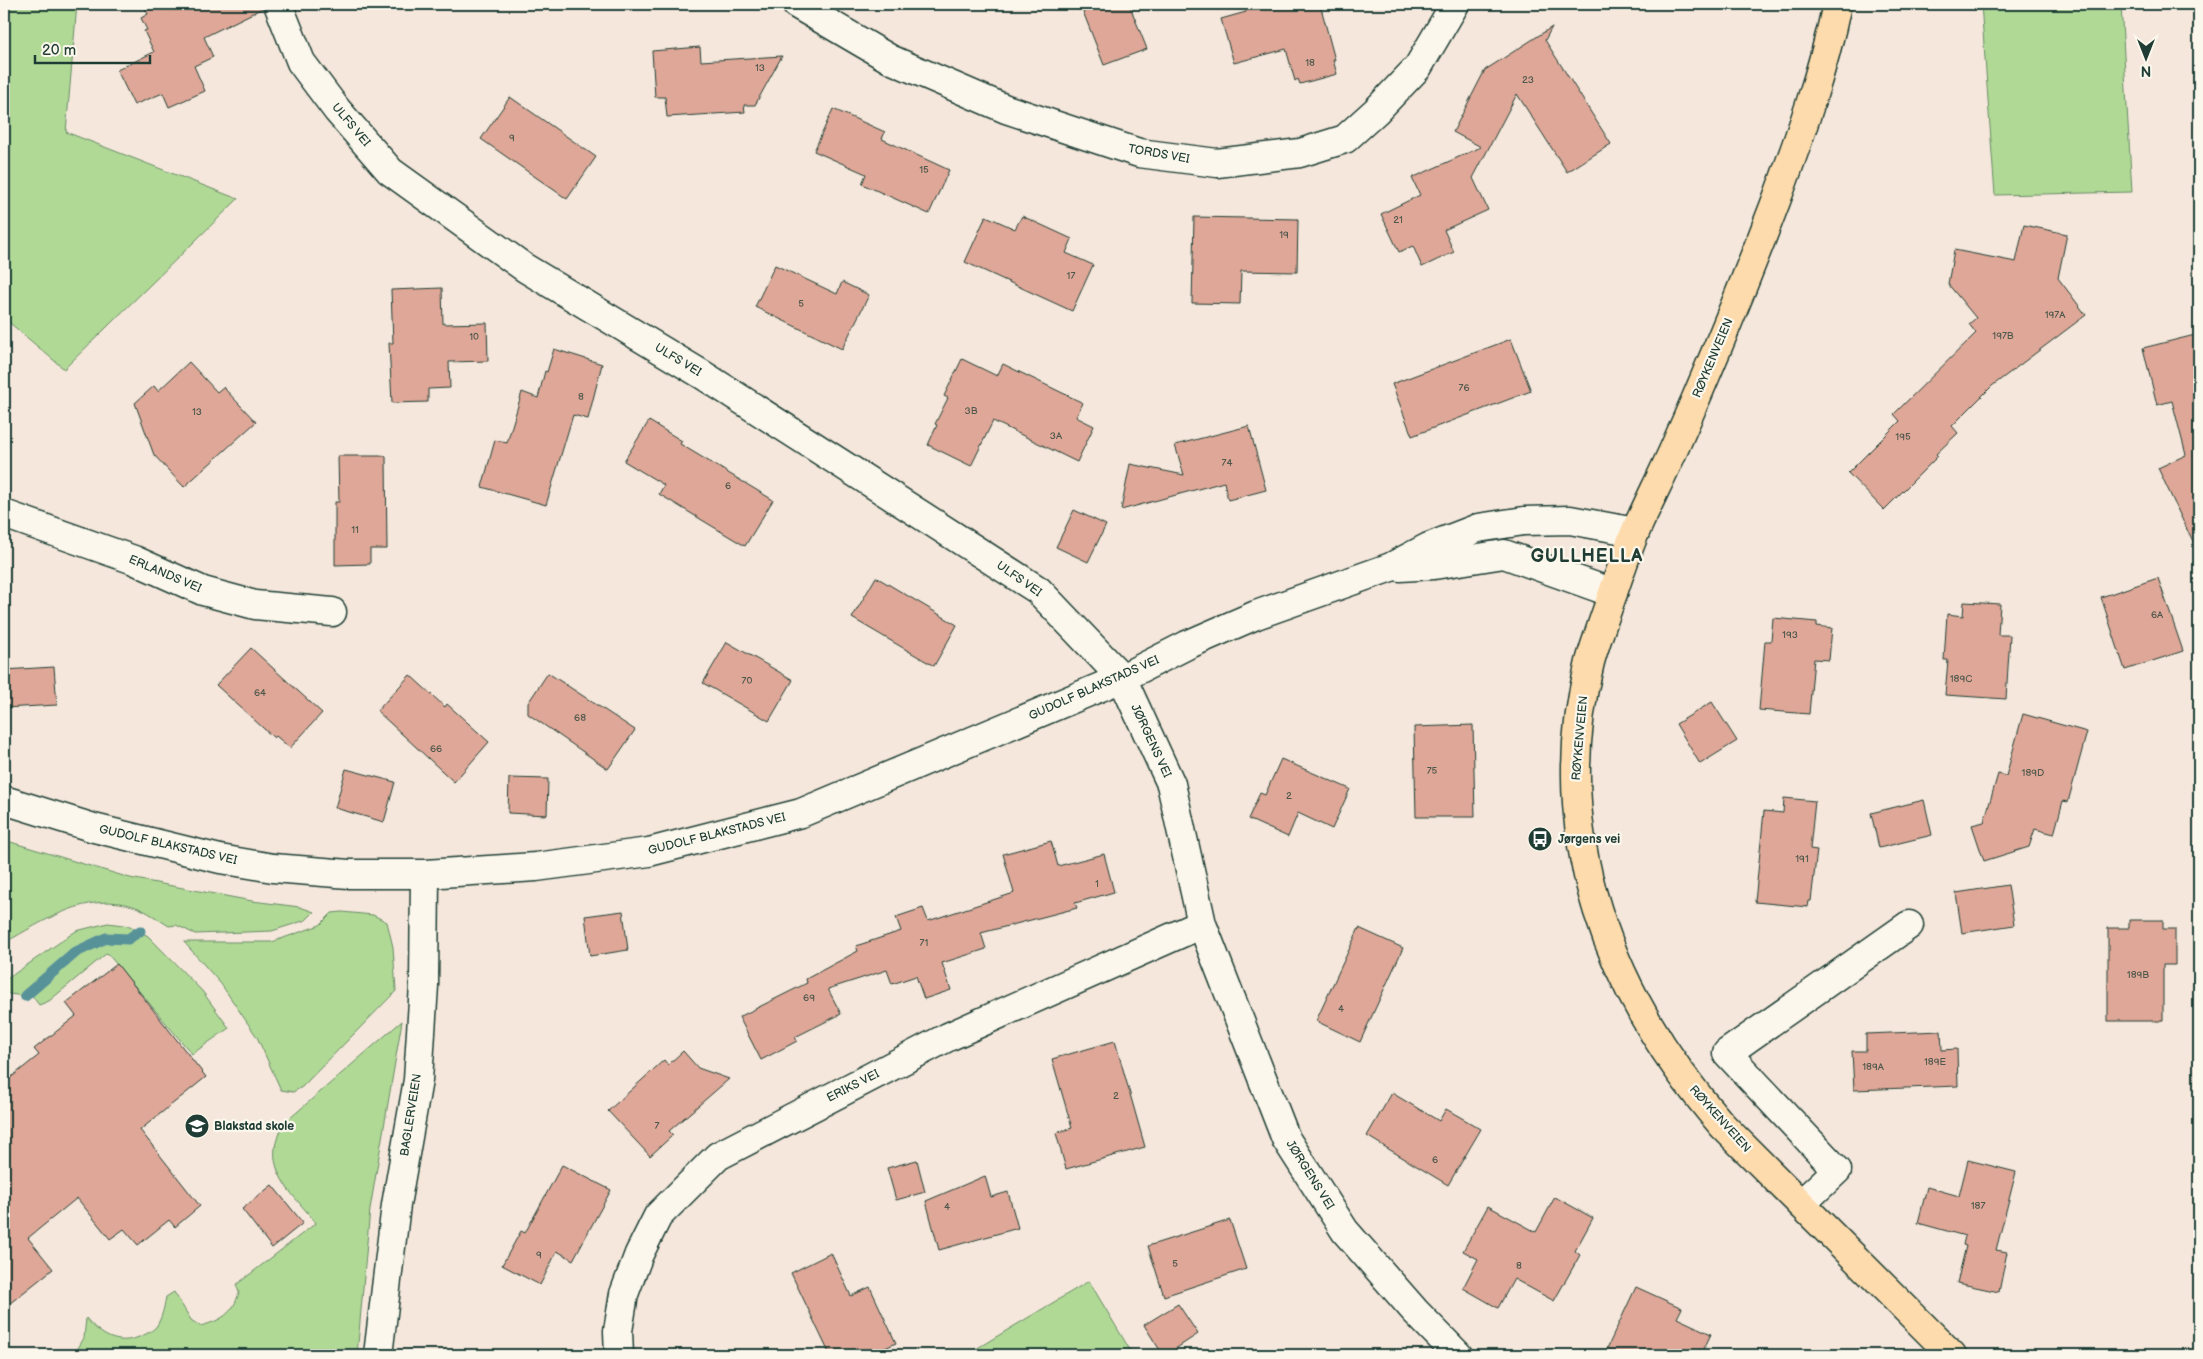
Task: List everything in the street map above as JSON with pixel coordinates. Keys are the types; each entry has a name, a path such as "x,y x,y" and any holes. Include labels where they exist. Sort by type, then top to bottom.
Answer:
{"main road":[{"name":"RØYKENVEIEN","path":"1837,4 1828,45 1811,104 1758,248 1682,431 1636,532 1591,659 1580,711 1575,794 1585,866 1596,907 1609,944 1627,986 1679,1073 1724,1126 1952,1355"}],"street":[{"name":"ULFS VEI","path":"278,4 301,62 337,110 390,170 525,268 703,375 1038,590 1122,678"},
{"name":"TORDS VEI","path":"796,4 890,59 1006,109 1138,153 1217,163 1300,153 1345,139 1376,111 1418,67 1455,4"},
{"name":"ERLANDS VEI","path":"4,514 134,560 203,591 255,605 332,612"},
{"name":"GUDOLF BLAKSTADS VEI","path":"4,800 102,830 220,859 273,868 349,874 425,874 536,867 649,852 801,813 1122,678 1187,645 1256,615 1391,567 1429,547 1478,528 1524,521 1570,520 1636,532"},
{"name":"GUDOLF BLAKSTADS VEI","path":"1391,567 1434,565 1504,554 1613,593"},
{"name":"JØRGENS VEI","path":"1122,678 1171,784 1202,924 1286,1139 1345,1231 1415,1311 1458,1355"},
{"name":"BAGLERVEIEN","path":"378,1355 396,1205 418,1080 424,985 425,874"},
{"name":"ERIKS VEI","path":"618,1355 618,1330 624,1294 639,1254 658,1216 718,1156 948,1037 1202,924"},
{"path":"1801,1204 1836,1170 1727,1053 1909,925"}],"green space":[{"path":"4,4 77,4 66,132 238,199 64,369 4,318"},
{"path":"1981,4 2121,4 2132,192 1995,195"},
{"path":"4,840 130,878 252,901 300,907 314,912 306,920 272,931 195,934 176,925 169,926 136,907 101,902 67,910 4,943"},
{"path":"332,913 373,915 387,922 393,947 396,991 302,1087 293,1092 281,1090 257,1037 221,984 184,942 272,942 320,925"},
{"path":"108,923 130,926 148,936 202,991 229,1028 192,1054 107,953 49,1001 39,1005 33,997 9,994 4,990 4,981 76,931"},
{"path":"402,1021 370,1209 357,1355 74,1355 84,1338 86,1318 103,1334 110,1337 123,1340 139,1337 156,1327 164,1309 166,1297 174,1292 191,1320 200,1326 220,1319 230,1311 239,1292 236,1285 316,1223 291,1194 279,1172 275,1161 275,1149 280,1132 289,1119"},
{"path":"1089,1281 1133,1355 966,1355"}],"building":[{"path":"143,4 263,4 263,8 204,37 213,57 194,66 205,91 169,107 163,93 134,105 117,70 154,52 144,31 147,30 141,18 148,14"},
{"path":"1080,4 1129,4 1147,49 1104,65"},
{"path":"1244,4 1320,4 1337,74 1300,84 1298,79 1295,81 1286,49 1234,63 1221,19 1246,12"},
{"path":"1552,27 1545,40 1611,144 1567,172 1517,94 1473,178 1488,210 1444,230 1454,252 1422,267 1413,246 1399,252 1381,214 1420,195 1412,178 1481,147 1453,132 1485,70"},
{"path":"700,47 701,61 782,56 755,105 744,105 745,112 667,117 665,97 655,97 652,51"},
{"path":"510,97 596,157 567,199 481,139"},
{"path":"833,109 885,132 882,139 949,170 929,214 862,184 866,174 814,151"},
{"path":"986,216 1015,229 1022,216 1072,239 1066,253 1093,265 1072,311 965,262"},
{"path":"1194,217 1298,219 1297,272 1241,271 1240,304 1192,303"},
{"path":"2024,225 2067,234 2058,278 2086,315 1992,386 1952,426 1958,433 1936,454 1938,456 1884,510 1848,473 1900,421 1894,414 1976,333 1969,324 1976,318 1948,284 1954,250 2016,262"},
{"path":"775,265 837,294 842,282 869,295 842,349 755,307"},
{"path":"442,288 443,324 487,323 488,361 449,362 450,388 428,389 428,402 392,403 389,343 393,343 391,290"},
{"path":"2199,334 2199,555 2158,468 2186,455 2172,401 2157,405 2143,348"},
{"path":"1511,339 1531,391 1412,436 1392,384"},
{"path":"554,349 602,364 588,419 573,415 546,505 482,487 495,440 507,443 522,392 538,398 545,371 547,372"},
{"path":"962,359 997,376 1003,364 1083,403 1076,417 1094,426 1077,462 993,421 971,466 928,445 937,425 935,424 948,398 944,396"},
{"path":"189,362 217,392 223,387 256,422 184,487 154,455 135,403 154,386 158,391"},
{"path":"649,421 682,441 680,444 773,500 745,546 659,494 664,485 624,461"},
{"path":"1249,426 1266,490 1228,500 1224,482 1121,510 1130,464 1184,475 1175,445"},
{"path":"338,456 386,456 387,549 370,549 370,564 335,565 335,502 339,502"},
{"path":"1074,510 1106,525 1088,562 1056,547"},
{"path":"876,577 957,625 934,666 852,618"},
{"path":"2158,578 2183,651 2125,670 2101,597"},
{"path":"1964,602 2000,604 1998,635 2010,635 2006,699 1945,695 1948,660 1944,660 1947,614 1963,616"},
{"path":"1773,618 1817,622 1817,626 1832,628 1829,660 1814,659 1809,714 1759,710 1765,641 1771,641"},
{"path":"727,642 793,680 769,721 703,683"},
{"path":"251,648 322,713 290,748 276,736 274,738 216,685"},
{"path":"54,667 57,705 4,708 4,670"},
{"path":"548,673 635,730 608,769 528,714 528,703"},
{"path":"410,675 445,707 447,704 489,742 454,782 377,711"},
{"path":"1712,702 1737,741 1700,764 1676,724"},
{"path":"2023,714 2087,732 2068,802 2063,801 2054,834 2035,829 2029,847 1984,861 1972,825 1984,822 1998,774 2006,776"},
{"path":"1473,725 1475,817 1416,817 1414,727"},
{"path":"1281,759 1350,789 1332,829 1298,813 1288,837 1248,819 1260,793 1265,795"},
{"path":"346,769 395,782 384,822 335,808"},
{"path":"509,778 548,779 547,815 508,813"},
{"path":"1784,798 1815,801 1810,849 1817,850 1811,901 1809,901 1808,907 1755,902 1764,811 1783,813"},
{"path":"1924,800 1932,835 1879,848 1871,813"},
{"path":"1051,841 1058,866 1104,854 1114,892 1075,903 1077,908 981,933 986,949 942,963 951,990 924,999 916,976 892,984 887,970 828,989 841,1014 795,1037 797,1041 761,1060 739,1017 807,983 806,979 858,951 856,946 901,931 896,917 923,908 928,921 1014,893 1003,854"},
{"path":"2008,885 2014,925 1962,933 1956,893"},
{"path":"623,911 628,950 590,956 585,916"},
{"path":"2129,920 2163,920 2163,929 2175,929 2175,965 2163,965 2163,1021 2108,1021 2108,928 2129,928"},
{"path":"1359,928 1403,948 1360,1042 1316,1021"},
{"path":"117,964 206,1077 140,1130 200,1206 175,1227 169,1220 138,1245 124,1229 110,1239 77,1198 28,1238 53,1269 4,1308 4,1083 39,1055 34,1049 76,1016 66,1003"},
{"path":"1941,1031 1942,1050 1957,1049 1958,1086 1854,1090 1852,1051 1866,1051 1866,1034"},
{"path":"1115,1041 1145,1147 1066,1169 1056,1133 1072,1128 1052,1059"},
{"path":"683,1051 698,1068 729,1079 669,1131 673,1135 650,1156 608,1111 664,1060 668,1065"},
{"path":"1392,1093 1439,1121 1446,1109 1481,1129 1448,1185 1367,1136"},
{"path":"917,1160 925,1192 896,1200 887,1168"},
{"path":"1968,1160 2016,1172 1996,1250 2007,1252 1999,1292 1957,1283 1966,1246 1963,1245 1965,1236 1918,1223 1927,1187 1959,1196"},
{"path":"562,1165 611,1190 573,1260 557,1251 540,1285 502,1265 521,1231 525,1233"},
{"path":"985,1176 991,1197 1008,1192 1018,1228 939,1250 926,1201"},
{"path":"272,1185 303,1223 272,1248 242,1209"},
{"path":"1555,1197 1593,1218 1575,1251 1580,1255 1554,1301 1514,1279 1498,1308 1463,1288 1478,1259 1463,1251 1488,1206 1536,1232"},
{"path":"1230,1220 1246,1269 1164,1296 1148,1246"},
{"path":"831,1253 851,1296 870,1287 896,1343 870,1355 830,1355 791,1273"},
{"path":"1636,1287 1682,1308 1677,1318 1711,1334 1701,1355 1604,1355"},
{"path":"1178,1304 1198,1334 1166,1355 1163,1355 1144,1325"}],"waterway":[{"path":"25,996 76,952 106,938 128,939 140,931"}],"place":[{"name":"Jørgens vei","path":"1540,839"},
{"name":"Blakstad skole","path":"197,1126"}],"district":[{"name":"GULLHELLA","path":"1587,556"}]}
